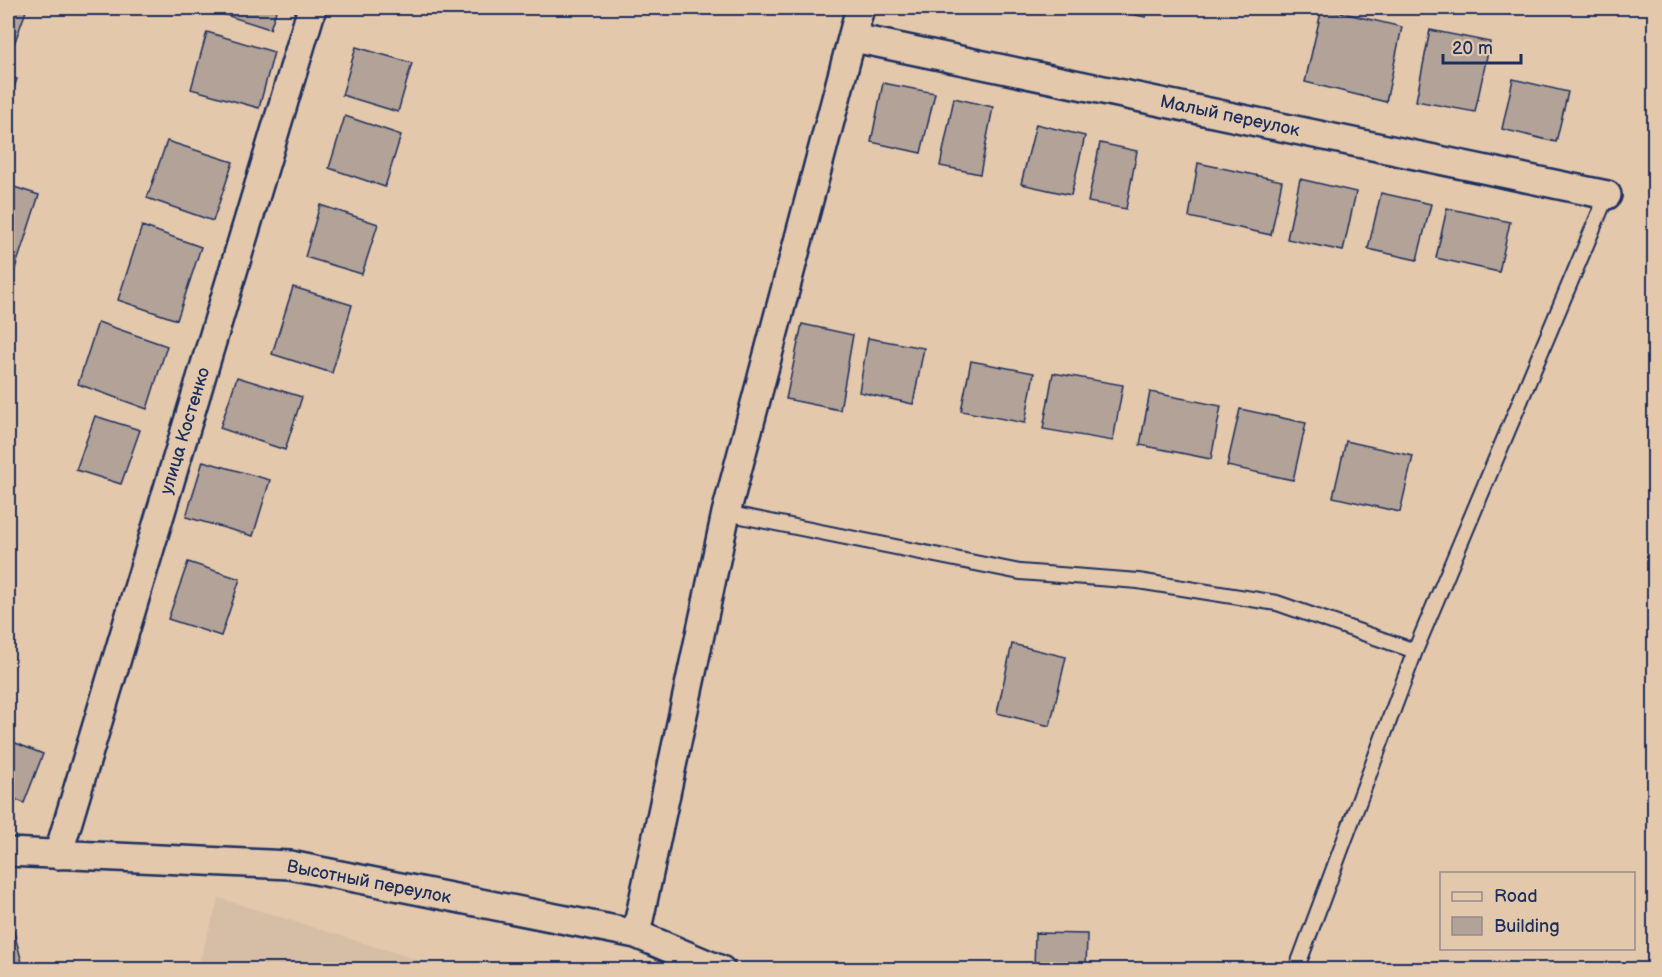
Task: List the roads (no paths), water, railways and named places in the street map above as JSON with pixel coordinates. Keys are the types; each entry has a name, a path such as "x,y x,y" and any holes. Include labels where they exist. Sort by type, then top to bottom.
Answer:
{"street":[{"name":"улица Костенко","path":"58,855 312,8"},
{"path":"636,934 726,513 854,38 860,8"},
{"name":"Малый переулок","path":"854,38 1606,195"},
{"name":"Высотный переулок","path":"8,852 290,865 636,934 721,969"}],"lane":[{"path":"1296,969 1415,651 1606,195"},
{"path":"726,513 1020,572 1138,581 1277,603 1415,651"}]}
